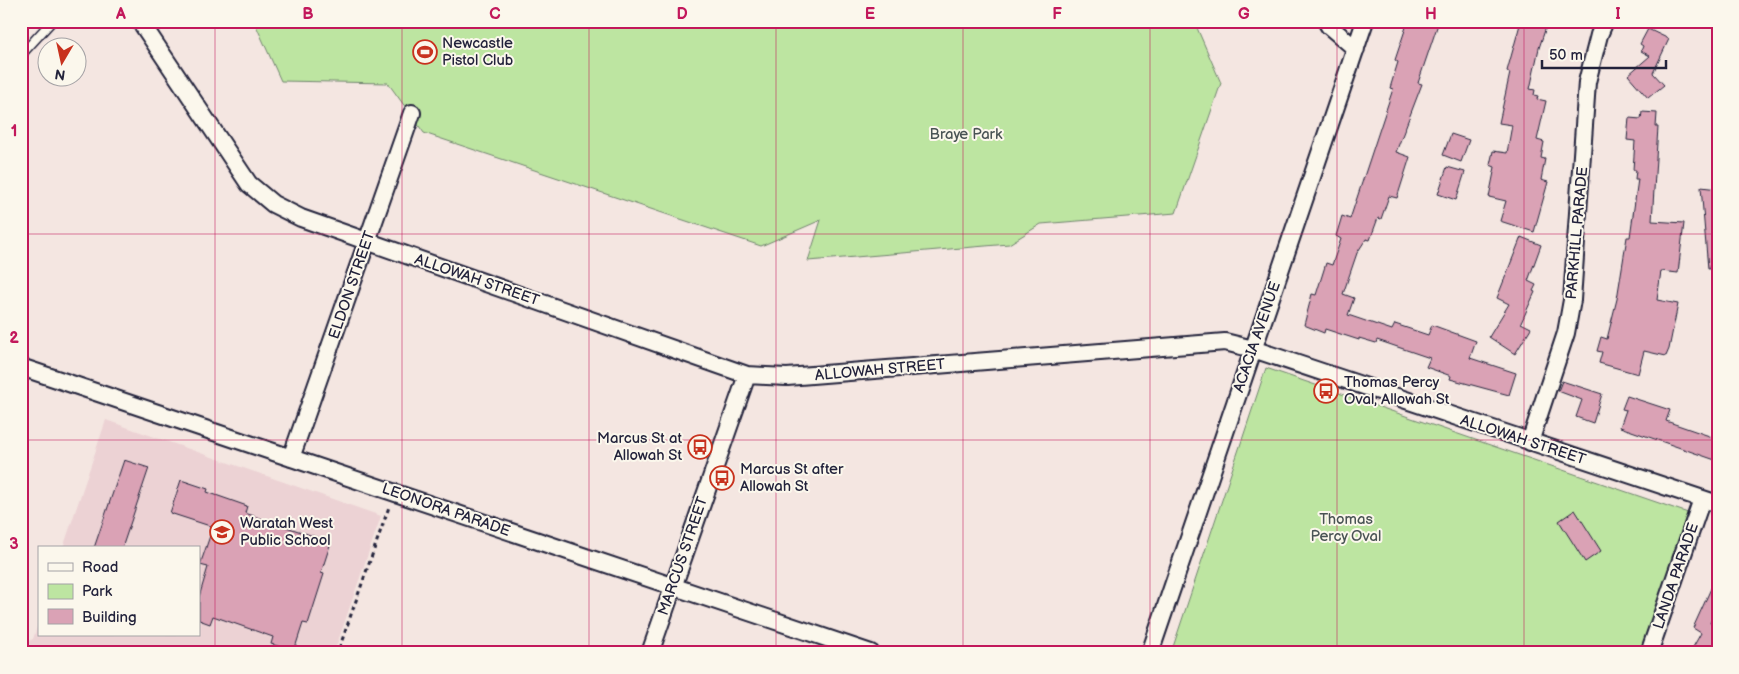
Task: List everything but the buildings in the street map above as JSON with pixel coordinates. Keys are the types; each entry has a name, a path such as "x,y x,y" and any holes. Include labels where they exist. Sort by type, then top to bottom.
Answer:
{"street":[{"name":"ALLOWAH STREET","path":"140,21 249,184 273,204 301,218 747,375 787,378 1218,343 1253,350 1718,504"},
{"path":"1326,21 1329,26 1356,49"},
{"name":"ACACIA AVENUE","path":"1150,653 1366,21"},
{"name":"PARKHILL PARADE","path":"1530,442 1566,333 1572,300 1587,82 1599,35 1605,21"},
{"name":"ELDON STREET","path":"291,458 412,113"},
{"name":"LEONORA PARADE","path":"21,367 871,653"},
{"name":"MARCUS STREET","path":"650,653 747,375"},
{"name":"LANDA PARADE","path":"1649,653 1702,499"}],"lane":[{"path":"21,55 52,21"}],"path":[{"path":"347,653 340,646 394,492"}],"shaded area":[{"name":"Waratah West Public School","path":"106,420 381,516 334,653 21,653 21,644 33,639 38,624 38,636 200,636 200,546 64,546"}],"green space":[{"name":"Braye Park","path":"254,21 1194,21 1221,83 1176,213 1041,224 1009,244 808,261 821,220 761,246 424,133 388,83 281,81"},
{"name":"Thomas Percy Oval","path":"1266,368 1688,513 1641,653 1171,653"}],"place":[{"name":"Newcastle Pistol Club","path":"425,52"},
{"name":"Thomas Percy Oval, Allowah St","path":"1326,391"},
{"name":"Marcus St at Allowah St","path":"700,447"},
{"name":"Marcus St after Allowah St","path":"722,478"},
{"name":"Waratah West Public School","path":"222,532"}]}
